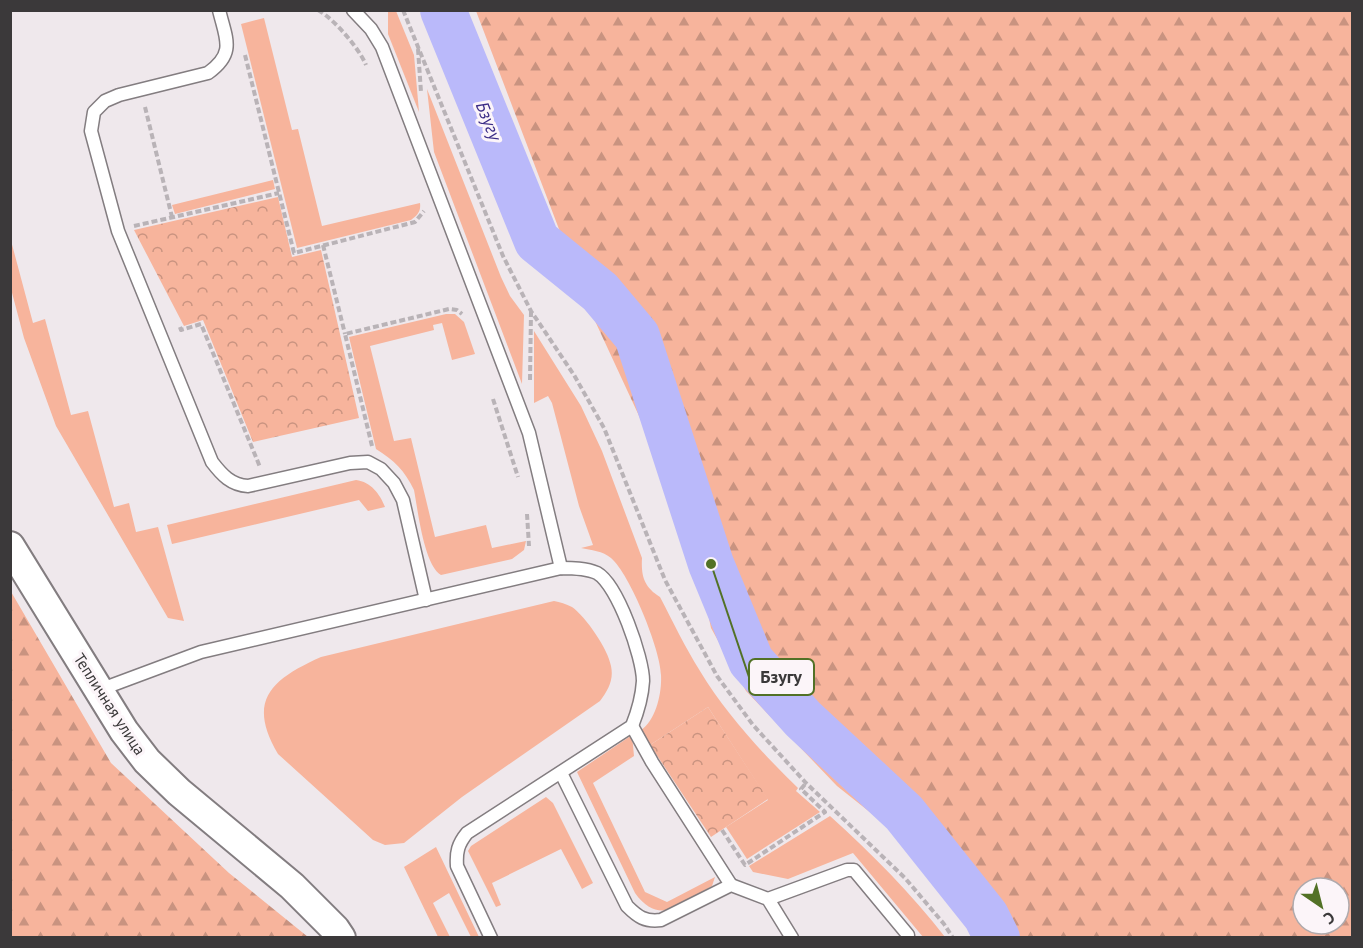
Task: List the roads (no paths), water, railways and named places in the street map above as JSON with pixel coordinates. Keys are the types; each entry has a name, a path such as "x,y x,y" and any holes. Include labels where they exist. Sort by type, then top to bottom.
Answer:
{"street":[{"name":"Тепличная улица","path":"10,546 124,731 147,761 178,792 292,886 335,929 341,938"}],"lane":[{"path":"219,10 228,48 225,58 218,66 208,73 119,95 105,101 94,112 91,131 118,231 212,462 222,475 237,485 248,486 350,463 368,462 381,469 394,483 403,500 426,600"},
{"path":"353,10 372,28 382,48 529,433 561,568"},
{"path":"99,690 201,652 561,568 574,567 595,572 606,580 614,591 641,659 643,680 641,702 632,726 467,833 460,841 456,854 457,866 491,938"},
{"path":"632,726 651,762 732,885 768,899 792,938"},
{"path":"561,773 627,906 638,916 649,922 661,920 732,885"},
{"path":"768,899 847,870 854,870 908,935"}],"waterway":[{"name":"Бзугу","path":"443,10 537,241 600,292 637,336 711,564 751,661 803,719 904,813 986,916 997,938"}],"place":[{"name":"Бзугу","path":"711,564"}]}
